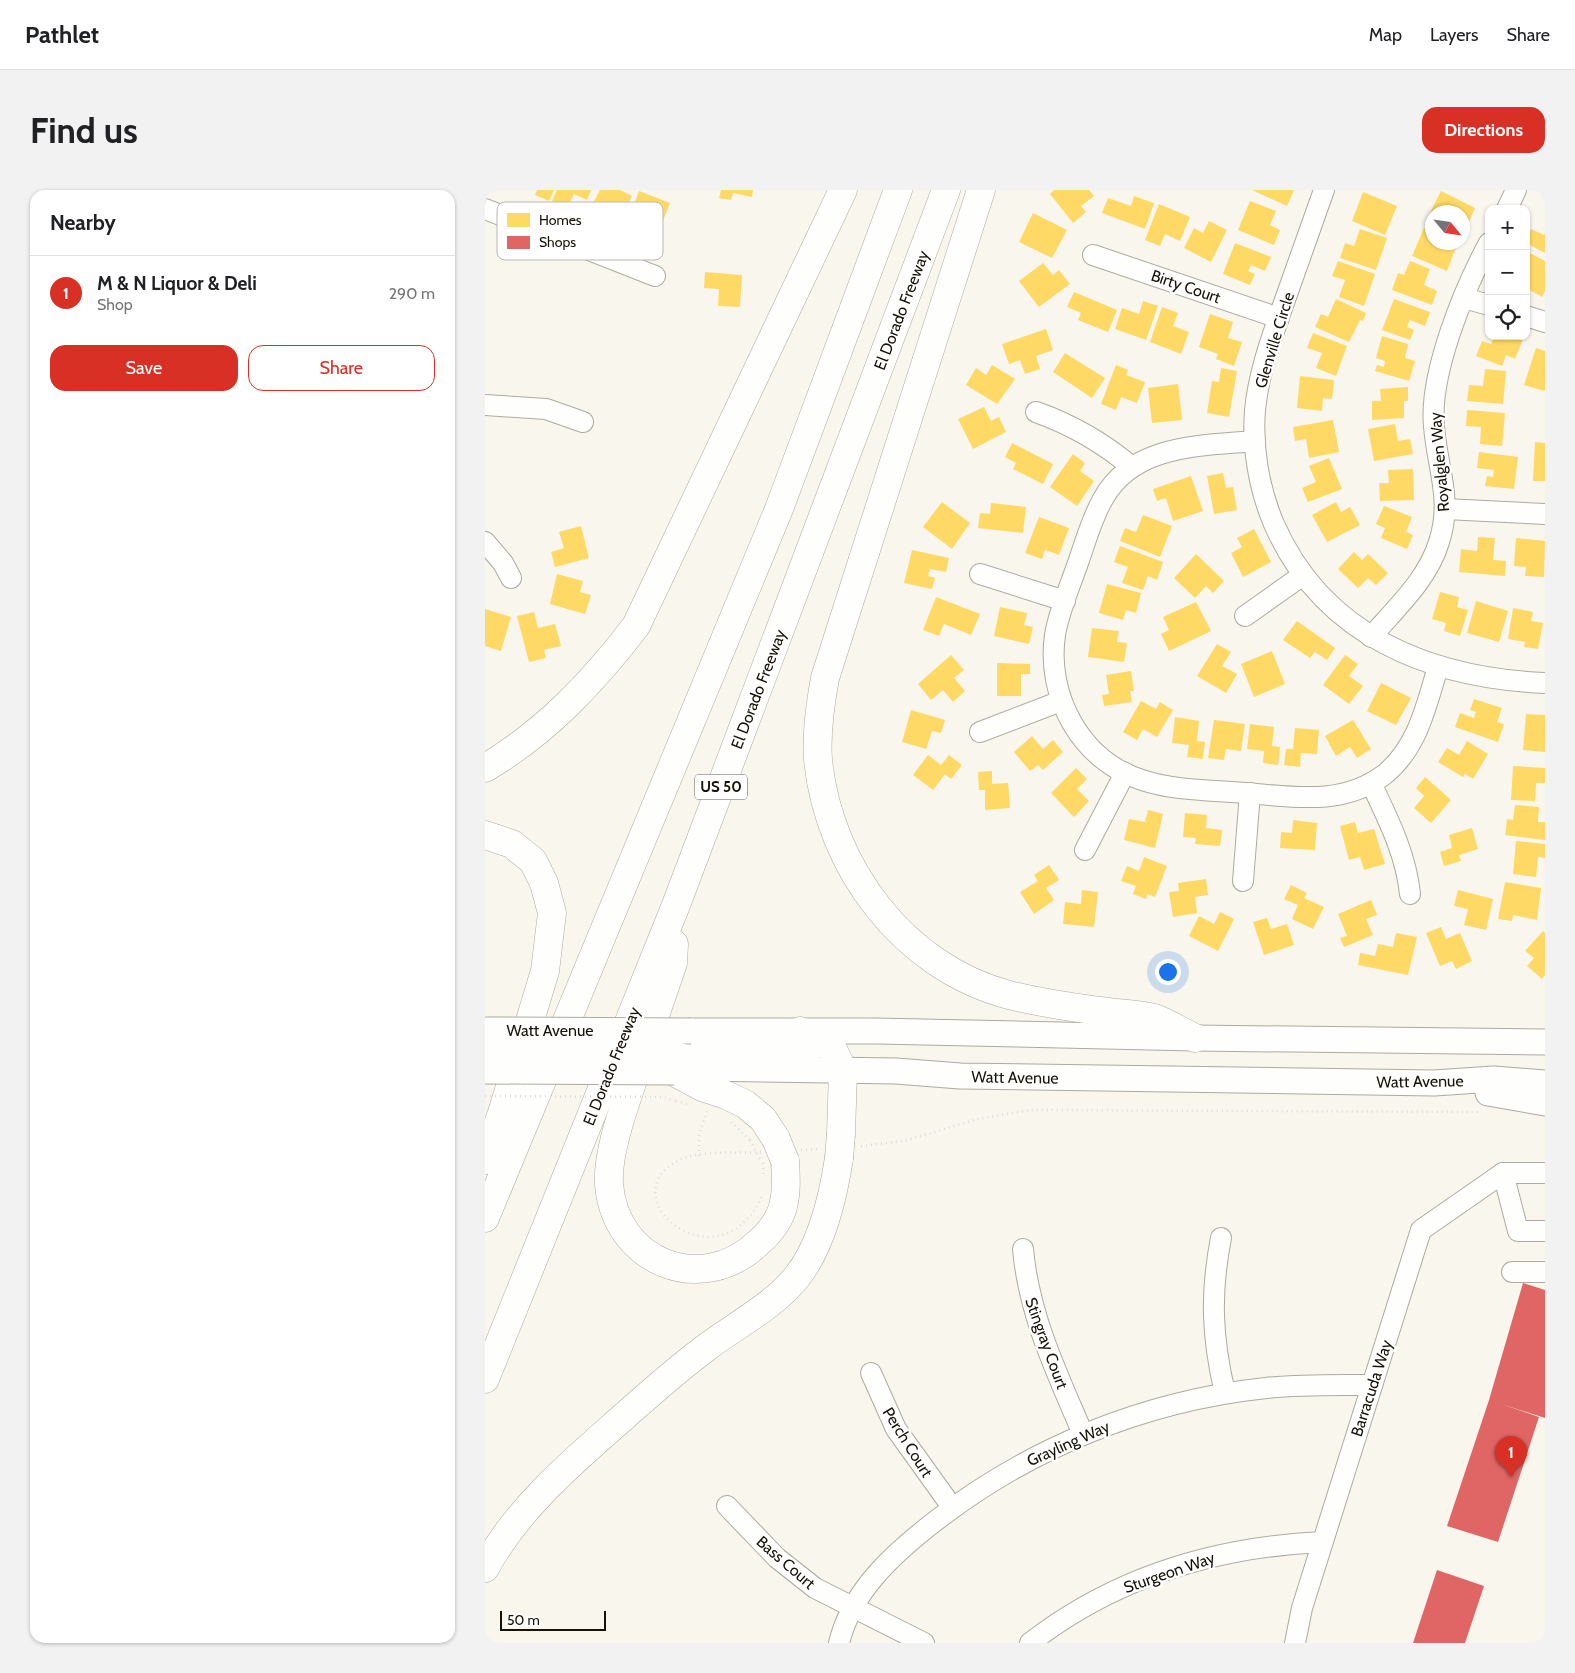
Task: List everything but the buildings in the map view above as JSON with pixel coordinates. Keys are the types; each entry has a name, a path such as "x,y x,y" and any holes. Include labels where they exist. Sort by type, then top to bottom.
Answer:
{"highway":[{"path":"485,768 537,732 574,700 606,666 636,626 843,190"},
{"name":"US 50","path":"485,1218 779,509 898,190"},
{"name":"El Dorado Freeway","path":"485,1379 676,905 946,190"},
{"path":"981,190 825,678 818,717 818,743 826,806 840,847 878,910 902,934 938,963 971,982 1008,994 1053,1005 1153,1018 1195,1038"},
{"path":"485,835 512,844 533,862 544,883 551,913 545,971 502,1113 485,1160"},
{"path":"676,905 673,963 619,1120 609,1182 612,1201 620,1225 632,1242 650,1257 671,1266 707,1269 726,1265 749,1252 768,1234 782,1211 787,1186 763,1119 745,1104 702,1087 677,1063"},
{"path":"485,1568 523,1514 578,1457 669,1376 731,1329 783,1293 797,1277 826,1220 840,1147 843,1071 830,1043 801,1042"}],"main road":[{"name":"Watt Avenue","path":"485,1030 691,1031 801,1042 876,1031 1195,1038 1545,1042"},
{"name":"Watt Avenue","path":"485,1071 677,1063 702,1068 896,1071 960,1076 1434,1083 1493,1079 1545,1083"},
{"path":"1434,1083 1545,1103"}],"street":[{"name":"Glenville Circle","path":"1324,190 1279,318 1259,384 1255,441 1263,492 1281,540 1303,575 1336,610 1371,637 1392,649 1438,667 1475,676 1515,682 1545,683"},
{"path":"1509,205 1516,190"},
{"path":"485,209 497,214"},
{"name":"Royalglen Way","path":"1371,637 1425,572 1439,541 1445,509 1443,475 1433,425 1434,400 1441,362 1464,298 1486,250"},
{"name":"Birty Court","path":"1093,255 1279,318"},
{"path":"614,260 655,276"},
{"path":"1464,298 1485,304"},
{"path":"1530,317 1545,322"},
{"path":"485,405 546,409 583,422"},
{"path":"1036,412 1079,429 1107,445 1132,467"},
{"path":"1255,441 1161,452 1132,467 1103,498 1094,518 1055,635 1053,658 1056,681 1061,701 1075,729 1090,747 1125,773 1162,786 1250,794 1313,798 1333,797 1352,792 1371,783 1399,760 1411,744 1420,726 1438,667"},
{"path":"1445,509 1545,514"},
{"path":"485,542 503,564 511,578"},
{"path":"981,574 1065,601"},
{"path":"1245,616 1303,575"},
{"path":"981,732 1061,701"},
{"path":"1085,850 1125,773"},
{"path":"1371,783 1400,847 1407,871 1410,894"},
{"path":"1243,881 1250,794"},
{"path":"830,1043 876,1031"},
{"path":"485,1051 677,1063 801,1042 843,1071"},
{"path":"1545,1173 1503,1173 1518,1231 1545,1231"},
{"name":"Barracuda Way","path":"1295,1643 1302,1608 1322,1542 1421,1230 1503,1173"},
{"path":"1221,1238 1213,1294 1213,1325 1216,1356 1225,1393"},
{"name":"Stingray Court","path":"1023,1249 1029,1292 1037,1324 1083,1434"},
{"path":"1512,1272 1545,1272"},
{"name":"Perch Court","path":"871,1373 896,1429 952,1507"},
{"name":"Grayling Way","path":"839,1643 852,1609 872,1579 886,1563 952,1507 1011,1469 1083,1434 1135,1415 1179,1402 1225,1393 1313,1384 1372,1385"},
{"name":"Bass Court","path":"727,1506 795,1574 852,1609"},
{"name":"Sturgeon Way","path":"1030,1643 1067,1617 1096,1600 1158,1572 1232,1552 1291,1543 1322,1542"},
{"path":"852,1609 924,1643"}],"path":[{"path":"485,1096 663,1097 691,1105"},
{"path":"699,1108 716,1114"},
{"path":"765,1191 756,1212 743,1224 722,1236 706,1237 681,1231 669,1223 660,1210 655,1196 659,1180 670,1165 699,1156 904,1141 979,1119 1030,1110 1483,1112"},
{"path":"699,1156 699,1135 707,1111"},
{"path":"730,1120 773,1151"},
{"path":"764,1182 773,1151"}],"place":[{"name":"M & N Liquor & Deli","path":"1511,1477"}]}
